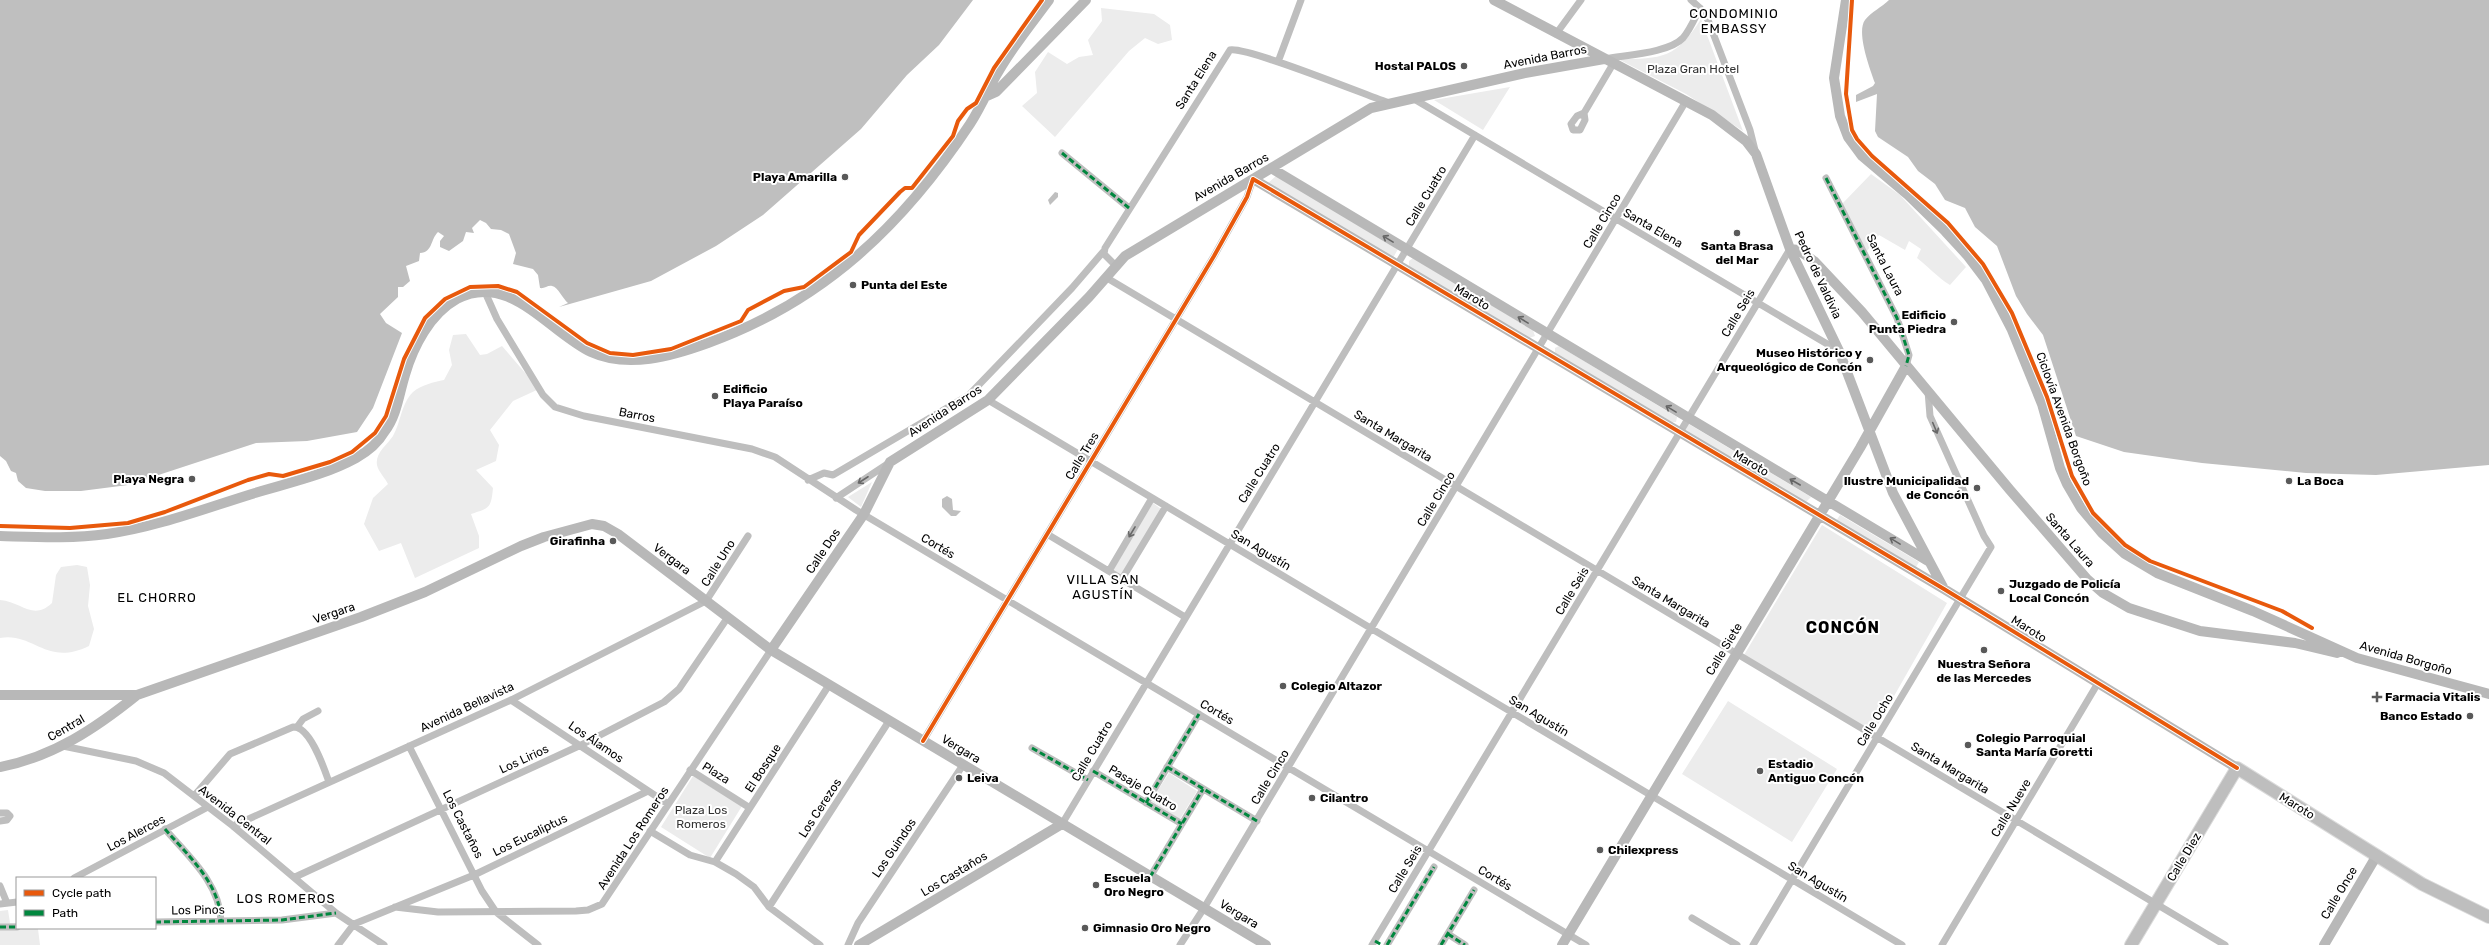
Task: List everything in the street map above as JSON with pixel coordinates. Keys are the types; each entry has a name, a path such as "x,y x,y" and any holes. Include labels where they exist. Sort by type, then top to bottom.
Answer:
{"main road":[{"name":"Maroto","path":"2236,768 2422,884 2489,917"},
{"name":"Calle Diez","path":"2131,945 2236,768"}],"street":[{"path":"0,536 69,538 134,530 312,476 354,459 372,446 390,424 412,353 436,316 458,298 485,292 504,295 516,300 586,350 612,359 646,359 671,354 727,336 800,298 851,262 880,237 940,166 987,96 990,86 1012,51 1049,0"},
{"path":"987,96 996,92 1086,0"},
{"path":"1278,62 1301,0"},
{"path":"1495,0 1608,62 1686,101 1732,128 1756,154"},
{"path":"1556,34 1581,0"},
{"name":"Pedro de Valdivia","path":"1690,0 1700,8 1711,27 1750,130 1756,154 1790,249 1839,351 1893,492 1928,561"},
{"name":"Avenida Borgoño","path":"1846,0 1834,78 1835,96 1846,131 1862,156 1908,195 1945,231 1967,255 1986,280 2012,330 2042,404 2060,468 2074,496 2092,522 2111,542 2142,565 2186,586 2253,611 2357,658 2489,694"},
{"name":"Avenida Barros","path":"836,498 988,400 1107,278 1115,265 1125,256 1357,115 1371,108 1414,100 1524,73 1608,62 1658,50 1674,44 1682,39 1700,8"},
{"name":"Santa Elena","path":"1103,252 1227,52 1238,50 1278,62 1390,104"},
{"path":"1584,113 1608,62"},
{"name":"Santa Elena","path":"1414,100 1839,351"},
{"name":"Calle Cinco","path":"1180,945 1257,821 1686,101"},
{"name":"Calle Cuatro","path":"1062,824 1229,543 1315,403 1475,135"},
{"path":"1062,153 1129,208"},
{"name":"Maroto","path":"1271,168 1688,419 1928,561 1944,589"},
{"name":"Santa Laura","path":"1826,178 1897,318 1909,356 1906,366"},
{"name":"Maroto","path":"1253,179 1960,598 2236,768"},
{"name":"Calle Tres","path":"923,741 1176,320 1247,197 1253,179"},
{"name":"Santa Laura","path":"1790,249 1798,250 1814,261 1928,391 2087,579 2108,598 2129,608 2200,631 2295,643 2357,658"},
{"name":"Calle Seis","path":"1373,943 1790,249"},
{"path":"1103,252 1115,265"},
{"name":"Avenida Barros","path":"808,480 824,473 833,475 969,395 1067,294 1103,252"},
{"name":"Santa Margarita","path":"1107,278 2225,945"},
{"name":"Barros","path":"485,292 508,338 543,395 555,406 584,416 765,453 836,498"},
{"name":"Calle Siete","path":"1562,945 1870,432 1906,366"},
{"name":"Calle Ocho","path":"1753,945 1991,547 1984,536 1930,416 1928,391"},
{"name":"San Agustín","path":"988,400 1902,945"},
{"name":"Calle Dos","path":"771,650 864,514 890,462"},
{"name":"Cortés","path":"836,498 1586,945"},
{"path":"1109,571 1152,498"},
{"path":"1122,579 1166,506"},
{"name":"Vergara","path":"0,695 137,695 361,617 425,592 521,546 587,524 600,525 618,534 771,650 1266,945"},
{"path":"1046,534 1185,617"},
{"name":"Calle Uno","path":"706,601 748,536"},
{"name":"Avenida Bellavista","path":"233,826 511,700 706,601"},
{"name":"Los Lirios","path":"295,877 581,745 669,698 683,683 728,617"},
{"name":"Avenida Los Romeros","path":"395,907 438,912 588,910 596,908 607,898 690,770 771,650"},
{"name":"Calle Nueve","path":"1942,945 2098,683"},
{"name":"El Bosque","path":"715,862 829,685"},
{"name":"Central","path":"0,767 35,758 62,746 108,719 137,695"},
{"name":"Los Álamos","path":"511,700 668,804"},
{"path":"194,796 230,754 297,727 304,719 318,711"},
{"path":"1146,803 1199,714"},
{"name":"Los Cerezos","path":"769,907 890,721"},
{"path":"297,727 308,736 324,768 329,782"},
{"name":"Avenida Central","path":"62,746 147,764 173,779 233,826 336,913 384,945"},
{"name":"Los Castaños","path":"409,746 474,875 496,912"},
{"path":"1032,748 1088,780"},
{"name":"Los Guindos","path":"848,945 858,923 962,764"},
{"path":"1167,767 1257,821"},
{"name":"Plaza","path":"690,770 750,808"},
{"name":"Pasaje Cuatro","path":"1093,771 1182,824"},
{"path":"1150,876 1203,789"},
{"name":"Los Eucaliptus","path":"354,924 474,875 648,791"},
{"name":"Los Alerces","path":"76,877 208,807"},
{"path":"0,813 7,813 10,816 6,820 0,821"},
{"name":"Los Castaños","path":"859,945 1062,824"},
{"path":"165,829 213,887 219,902 221,921"},
{"path":"650,831 690,855 715,862 754,887 769,907 820,945"},
{"name":"Calle Once","path":"2324,945 2377,855"},
{"name":"Calle Seis","path":"1387,945 1434,867"},
{"path":"0,886 3,903 16,902"},
{"path":"1441,945 1474,890"},
{"path":"496,912 538,945"},
{"name":"Los Pinos","path":"156,922 282,920 336,913"},
{"path":"1692,918 1737,945"},
{"path":"338,945 354,924"},
{"path":"0,927 16,927"},
{"path":"1448,934 1465,945"},
{"path":"1373,943 1382,945"}],"green space":[{"path":"1101,8 1154,14 1170,25 1172,40 1158,44 1145,38 1129,51 1055,137 1022,106 1037,93 1035,72 1048,52 1067,64 1079,57 1093,55 1088,40 1102,21"},
{"name":"Plaza Gran Hotel","path":"1701,19 1743,131 1686,94 1618,59 1657,57 1667,54 1684,42"},
{"path":"1510,87 1483,130 1434,100"},
{"path":"1871,174 1900,195 1966,267 1950,285 1917,258 1921,249 1909,241 1905,250 1879,235 1867,251 1842,204"},
{"path":"1276,176 1398,249 1393,258 1267,184"},
{"path":"1413,258 1533,330 1535,336 1529,338 1409,267 1409,261"},
{"path":"466,334 480,355 487,354 502,346 539,389 513,401 490,430 499,445 496,461 476,470 493,488 491,500 486,508 471,514 479,536 479,548 415,578 401,543 379,551 364,524 373,498 388,484 379,470 377,461 382,449 393,436 409,397 420,387 444,380 452,365 449,350 453,335"},
{"path":"1559,346 1677,417 1676,422 1672,422 1555,354 1555,348"},
{"path":"1687,423 1811,497 1805,503 1684,432"},
{"path":"872,482 861,507 848,497"},
{"path":"1153,503 1161,509 1122,575 1113,570"},
{"path":"1840,515 1919,562 1916,567 1836,521"},
{"path":"1822,525 1947,603 1873,733 1744,655"},
{"path":"77,565 87,567 90,585 88,606 94,629 89,646 62,653 41,648 12,637 0,638 0,600 8,601 27,609 39,610 45,608 52,603 56,575 61,567"},
{"name":"Estadio Antiguo Concón","path":"1728,701 1837,769 1792,842 1682,774"},
{"path":"1169,773 1197,791 1180,819 1151,801"},
{"name":"Plaza Los Romeros","path":"693,776 742,806 710,858 661,827"},
{"path":"8,910 10,923 16,923 16,929 38,929 40,945 0,945 0,911"}],"shaded area":[{"path":"0,0 973,0 939,45 907,75 861,129 763,215 716,246 651,281 559,307 568,303 554,287 550,286 540,288 538,275 533,269 513,264 516,253 509,234 501,230 491,229 486,223 480,220 472,228 474,233 466,232 463,241 449,251 440,247 440,241 444,236 438,232 429,248 420,253 419,261 406,266 410,281 403,287 398,287 398,297 380,314 386,323 402,333 373,408 357,432 307,441 256,443 128,485 81,491 45,491 26,488 18,481 16,473 11,471 6,461 0,456"},
{"path":"1889,0 2489,0 2489,465 2376,475 2306,473 2202,463 2124,452 2076,436 2043,335 2027,314 2016,296 1997,246 1975,227 1965,208 1945,200 1935,184 1918,171 1908,157 1878,137 1875,131 1877,94 1856,102 1856,95 1873,86 1875,83 1863,42 1863,26 1867,17"},
{"path":"1055,192 1058,193 1058,197 1050,205 1048,200"},
{"path":"947,496 952,499 953,510 961,511 956,516 951,516 942,507 942,499"}],"marked path":[{"path":"1062,153 1129,208"},
{"path":"1826,178 1897,318 1909,355 1906,366"},
{"path":"1146,803 1199,714"},
{"path":"1032,748 1088,780"},
{"path":"1167,767 1257,821"},
{"path":"1093,771 1182,824"},
{"path":"1150,877 1203,789"},
{"path":"165,829 193,860 209,882 215,894 221,921"},
{"path":"1387,945 1434,867"},
{"path":"1441,945 1474,890"},
{"path":"156,922 282,920 336,913"},
{"path":"0,927 16,927"},
{"path":"1448,934 1465,945"},
{"path":"1375,941 1382,945"}],"cycle path":[{"path":"0,526 70,528 128,523 165,512 248,480 269,474 283,476 330,462 352,452 375,433 386,416 404,359 425,318 445,299 470,287 498,286 517,292 587,343 610,353 633,355 671,349 741,321 748,310 784,291 804,287 851,252 859,235 900,192 905,188 912,188 953,136 958,121 967,109 976,103 994,68 1042,0"},
{"name":"Ciclovía Avenida Borgoño","path":"1852,0 1846,94 1852,130 1857,139 1872,156 1948,223 1983,264 2012,313 2047,397 2072,476 2093,513 2125,545 2150,561 2282,611 2312,628"},
{"path":"923,741 1214,256 1247,197 1253,179 1944,589 2237,768"}],"place":[{"name":"Hostal PALOS","path":"1464,66"},
{"name":"Playa Amarilla","path":"845,177"},
{"name":"Santa Brasa del Mar","path":"1737,233"},
{"name":"Punta del Este","path":"853,285"},
{"name":"Edificio Punta Piedra","path":"1954,322"},
{"name":"Museo Histórico y Arqueológico de Concón","path":"1870,360"},
{"name":"Edificio Playa Paraíso","path":"715,396"},
{"name":"Playa Negra","path":"192,479"},
{"name":"La Boca","path":"2289,481"},
{"name":"Ilustre Municipalidad de Concón","path":"1977,488"},
{"name":"Girafinha","path":"613,541"},
{"name":"Juzgado de Policía Local Concón","path":"2001,591"},
{"name":"Nuestra Señora de las Mercedes","path":"1984,650"},
{"name":"Colegio Altazor","path":"1283,686"},
{"name":"Farmacia Vitalis","path":"2377,697"},
{"name":"Banco Estado","path":"2470,716"},
{"name":"Colegio Parroquial Santa María Goretti","path":"1968,745"},
{"name":"Estadio Antiguo Concón","path":"1760,771"},
{"name":"Leiva","path":"959,778"},
{"name":"Cilantro","path":"1312,798"},
{"name":"Chilexpress","path":"1600,850"},
{"name":"Escuela Oro Negro","path":"1096,885"},
{"name":"Gimnasio Oro Negro","path":"1085,928"}],"district":[{"name":"CONDOMINIO EMBASSY","path":"1734,20"},
{"name":"VILLA SAN AGUSTÍN","path":"1103,586"},
{"name":"EL CHORRO","path":"157,597"},
{"name":"CONCÓN","path":"1843,627"},
{"name":"LOS ROMEROS","path":"286,898"}]}
